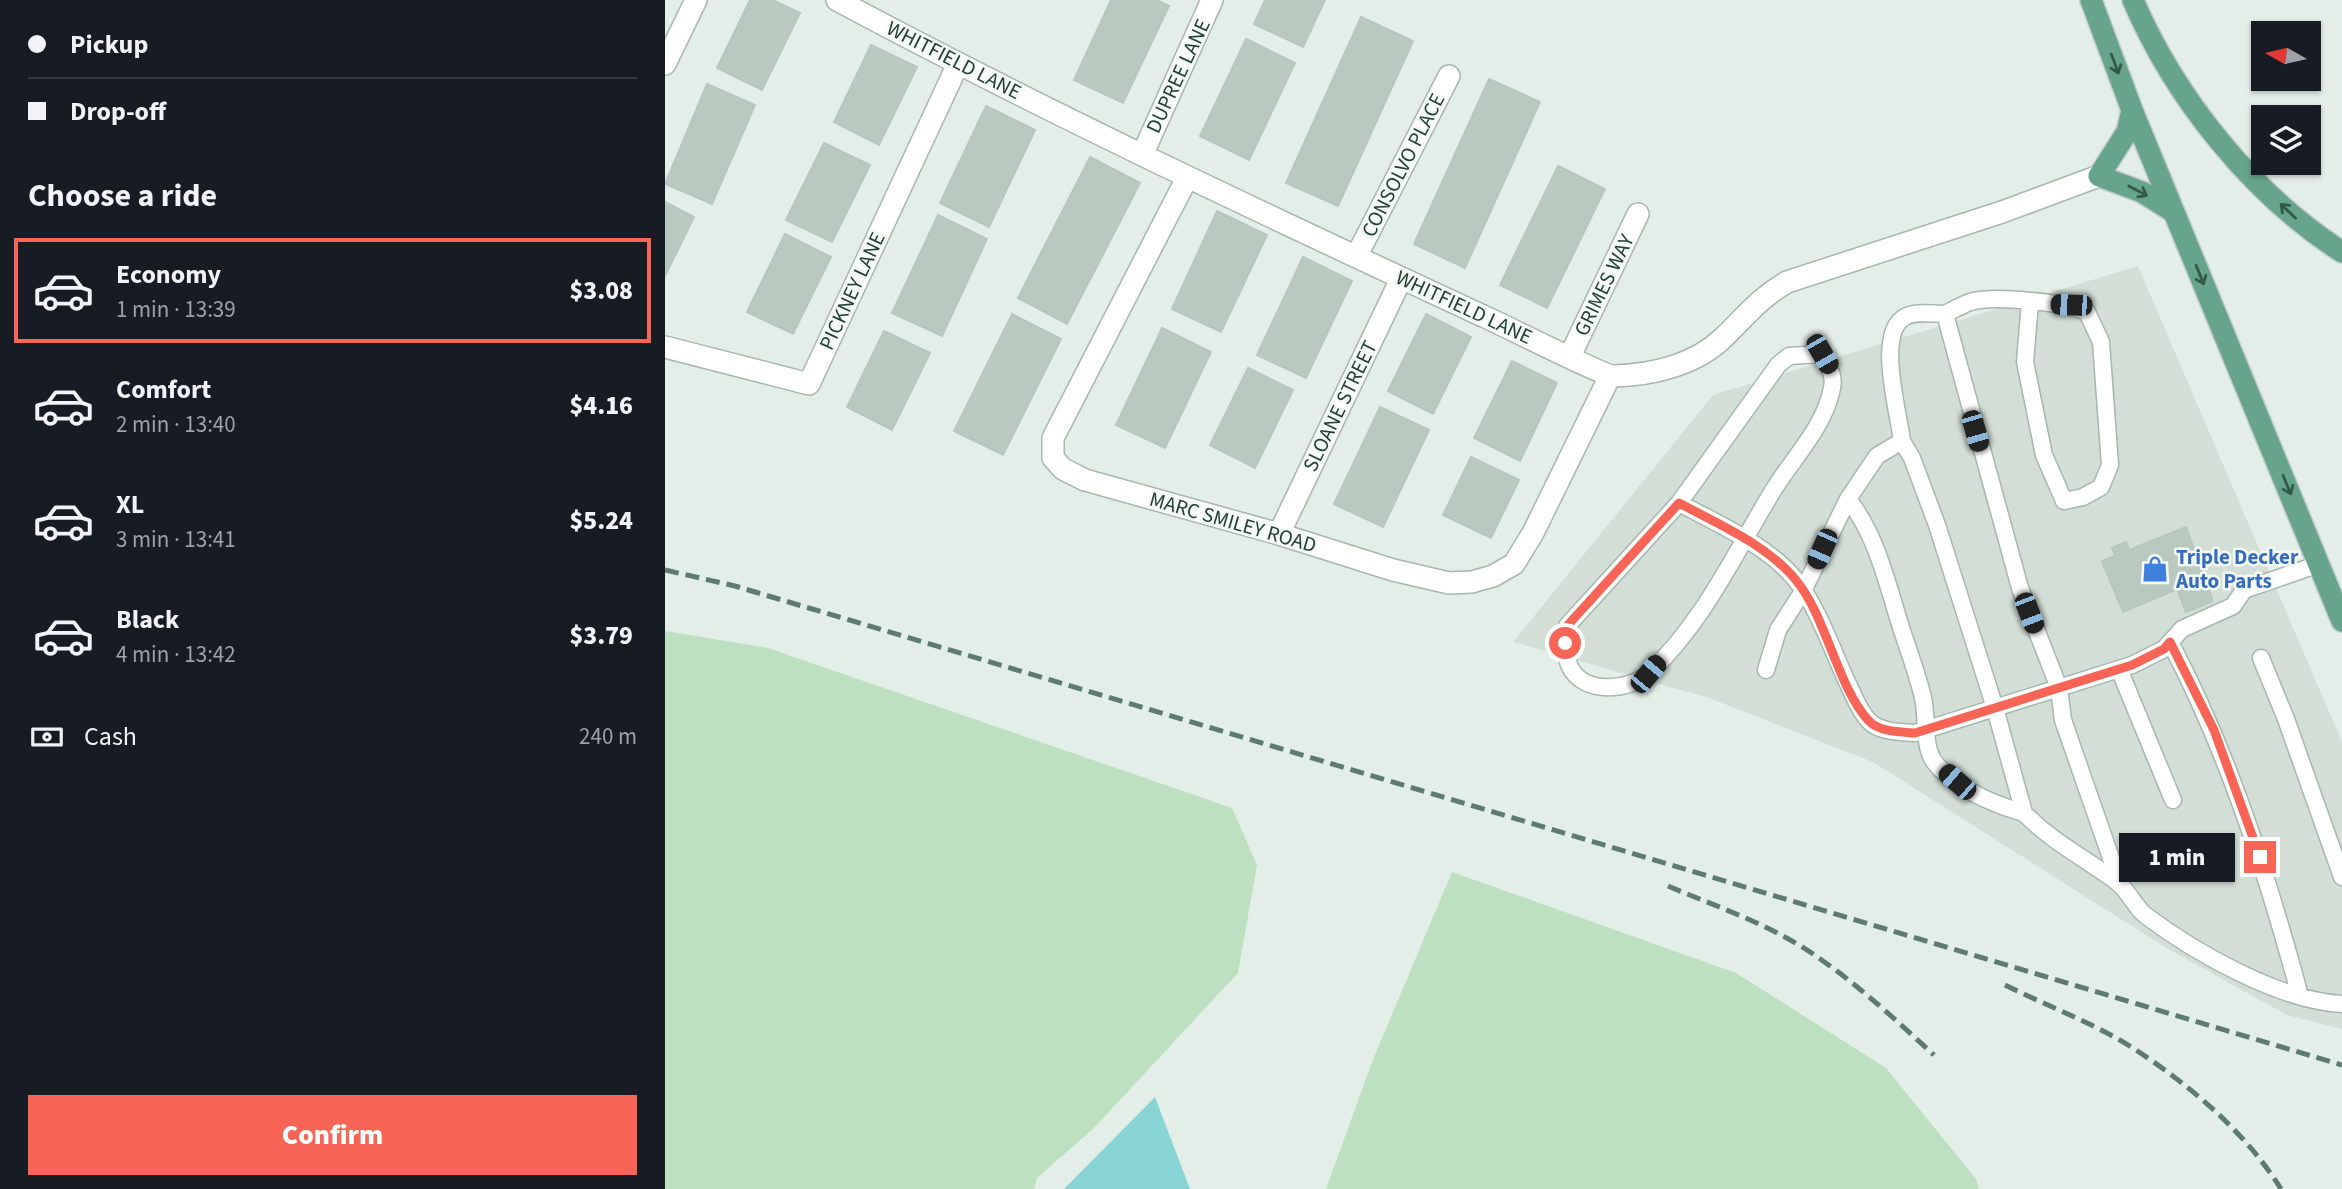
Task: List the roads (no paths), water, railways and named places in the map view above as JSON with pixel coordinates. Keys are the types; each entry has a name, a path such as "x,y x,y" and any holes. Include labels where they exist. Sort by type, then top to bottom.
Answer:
{"main road":[{"path":"2133,0 2171,74 2212,129 2253,178 2297,220 2342,252"},
{"path":"2092,3 2132,110 2342,621"},
{"path":"2132,110 2127,132 2099,176 2142,192 2174,212"}],"street":[{"path":"665,64 696,0"},
{"name":"WHITFIELD LANE","path":"837,0 958,64 1143,153 1187,178 1357,255 1401,279 1610,376"},
{"name":"DUPREE LANE","path":"1143,153 1212,0"},
{"name":"PICKNEY LANE","path":"665,347 810,384 958,64"},
{"name":"CONSOLVO PLACE","path":"1357,255 1449,76"},
{"path":"1610,376 1650,372 1680,364 1721,340 1759,299 1787,282 2002,212 2099,176"},
{"name":"MARC SMILEY ROAD","path":"1187,178 1053,438 1053,458 1063,469 1085,480 1279,534 1393,570 1449,583 1472,582 1493,576 1514,564 1533,533 1610,376"},
{"name":"GRIMES WAY","path":"1570,356 1638,214"},
{"name":"SLOANE STREET","path":"1279,534 1401,279"}],"lane":[{"path":"2030,302 2025,362 2043,455 2064,501 2083,498 2101,487 2111,465 2101,342 2087,312 2071,305 2003,299 1972,301 1945,314 1903,317 1895,327 1889,362 1902,441 1912,458 1937,525 1995,708 2024,813 2047,837 2120,884"},
{"path":"1945,314 2020,588 2059,688 2063,720 2120,884 2142,912 2179,938 2240,971 2300,996 2342,1004"},
{"path":"1822,354 1832,373 1833,386 1826,411 1745,540 1717,588 1648,674 1625,687 1586,683 1570,668 1565,643 1567,626 1679,503 1778,365 1789,356 1822,354"},
{"path":"1766,670 1778,630 1803,591 1848,499 1877,456 1902,441"},
{"path":"1848,499 1864,520 1875,546 1923,698 1929,729 1928,748 1935,764 1957,782 1992,803 2024,813"},
{"path":"1679,503 1778,561 1803,591 1870,723 1892,731 1915,733 2119,669 2164,649 2182,629 2233,607 2244,590 2319,564"},
{"path":"2170,642 2219,743 2269,882 2300,996"},
{"path":"2261,659 2286,719 2342,877"},
{"path":"2119,669 2173,800"}],"water":[{"path":"1155,1097 1190,1189 1064,1189"}],"railway":[{"path":"665,570 735,586 2342,1065"},
{"path":"1668,886 1748,919 1805,949 1866,995 1934,1055"},
{"path":"2005,985 2107,1033 2159,1066 2218,1113 2252,1149 2281,1189"}],"place":[{"name":"Triple Decker Auto Parts","path":"2155,569"}]}
